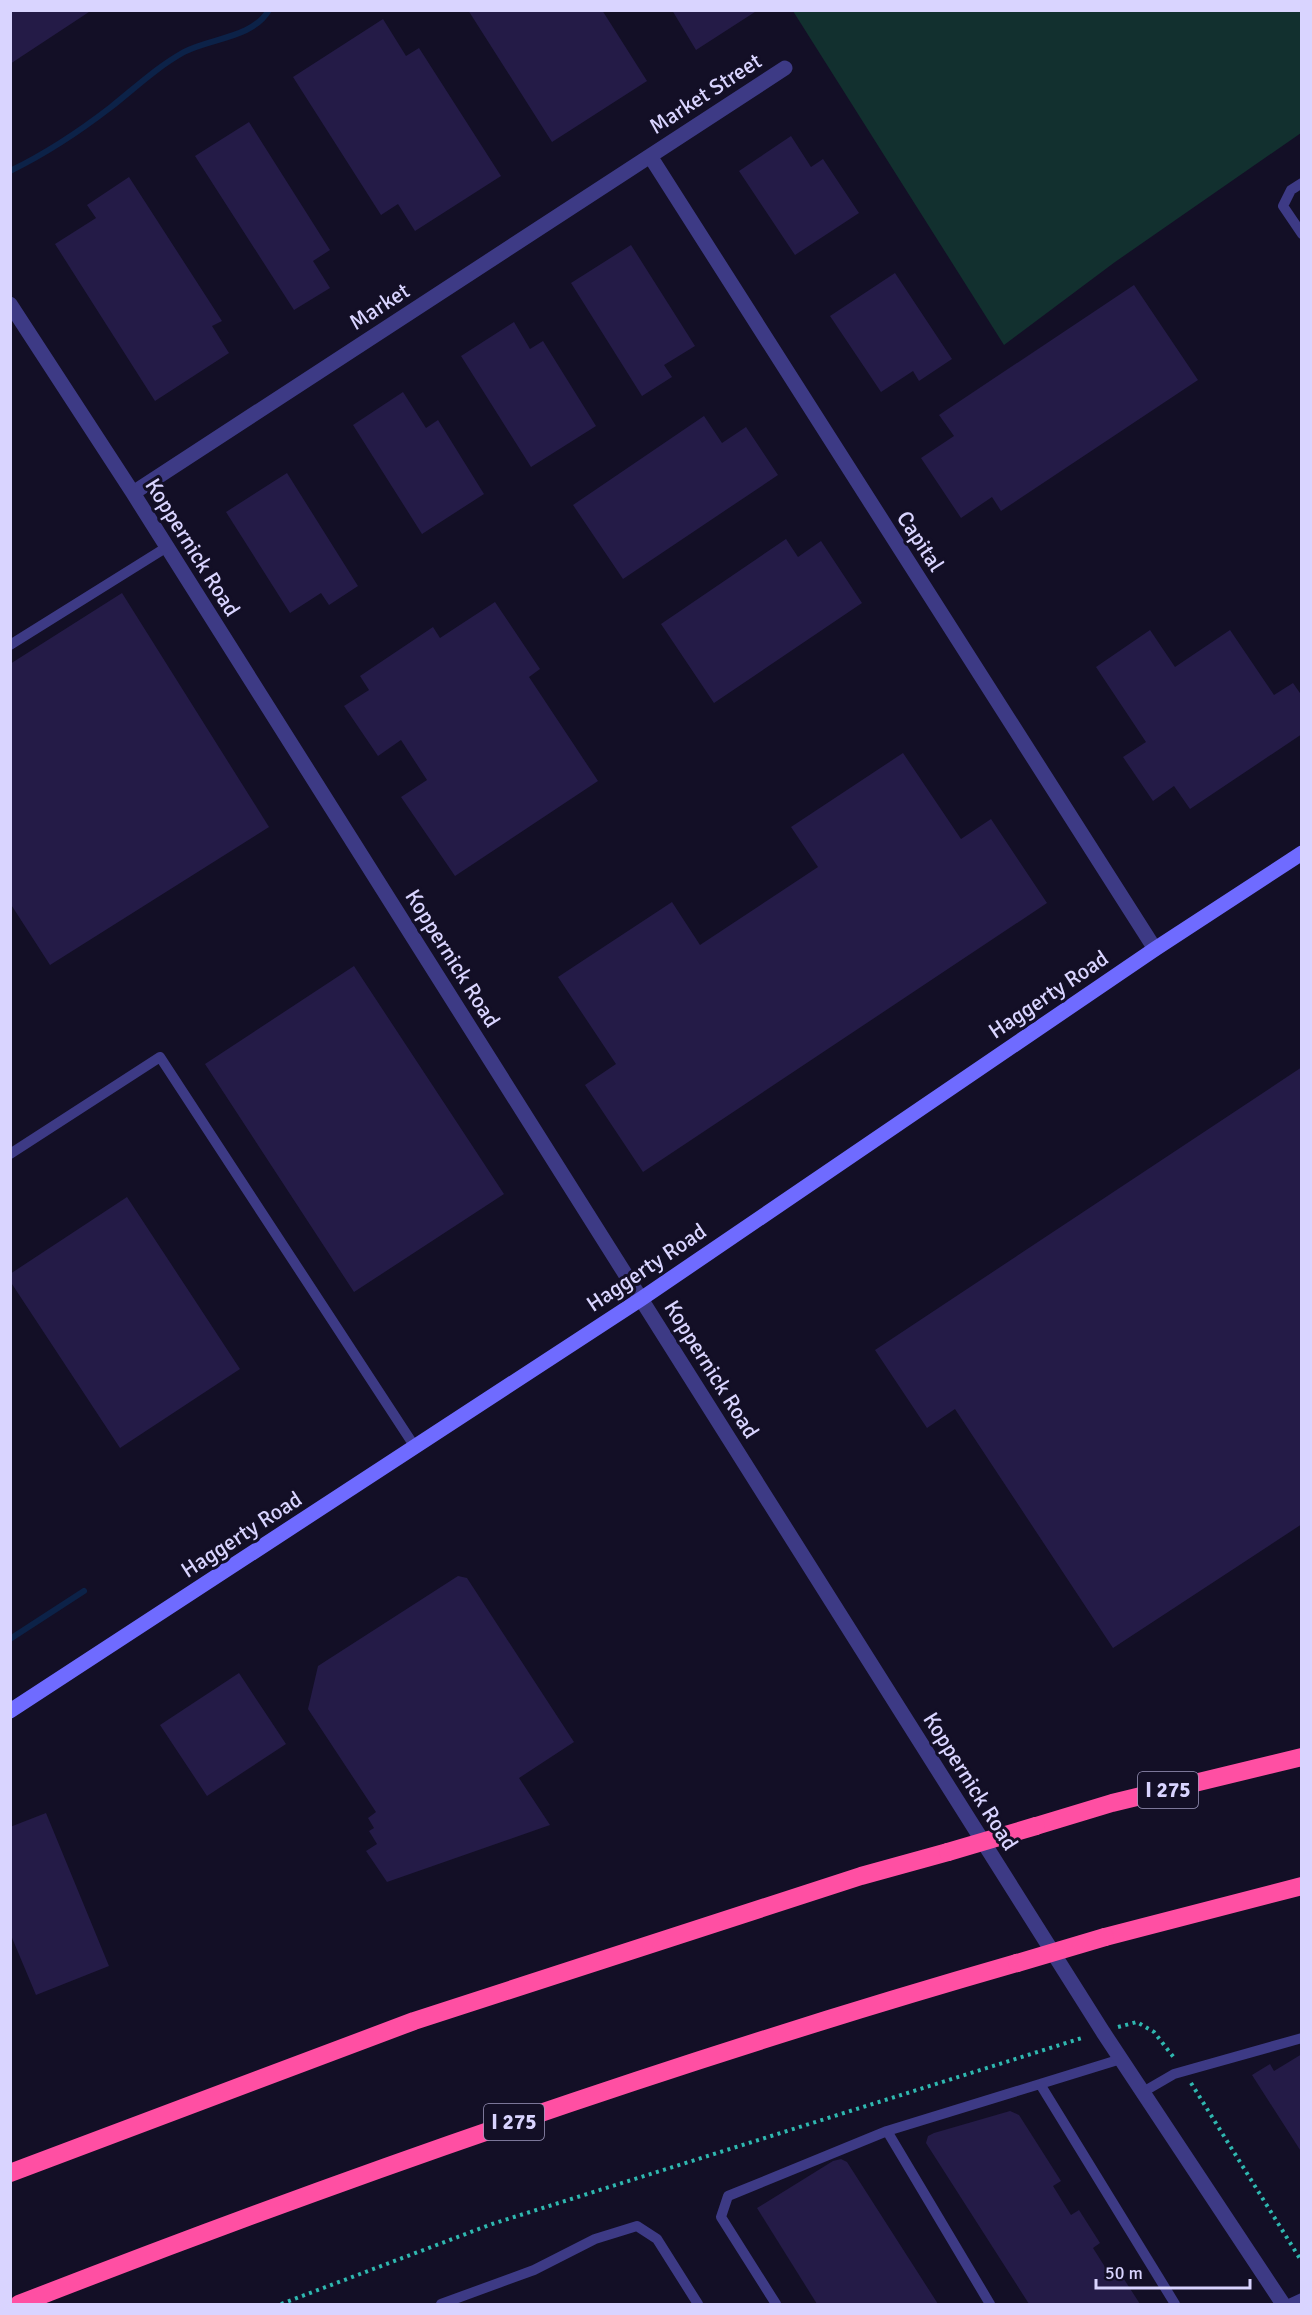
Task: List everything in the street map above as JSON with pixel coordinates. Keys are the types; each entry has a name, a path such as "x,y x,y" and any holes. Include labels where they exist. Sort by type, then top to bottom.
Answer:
{"highway":[{"name":"I 275","path":"10,2173 414,2021 861,1876 1112,1803 1302,1757"},
{"name":"I 275","path":"19,2304 365,2173 675,2068 1105,1937 1302,1886"}],"main road":[{"name":"Haggerty Road","path":"10,1711 641,1299 1155,949 1302,852"}],"street":[{"name":"Market Street","path":"650,156 785,68"},
{"name":"Market","path":"133,493 650,156"},
{"name":"Capital","path":"650,156 1155,949"},
{"name":"Koppernick Road","path":"10,304 133,493 1121,2059 1283,2304"}],"lane":[{"path":"1302,183 1291,190 1283,206 1302,234"},
{"path":"10,645 167,547"},
{"path":"10,1154 160,1057 415,1447"},
{"path":"1143,2092 1174,2074 1302,2038"},
{"path":"776,2304 721,2217 728,2196 887,2131 1121,2059"},
{"path":"1040,2084 1175,2304"},
{"path":"887,2131 990,2304"},
{"path":"441,2304 534,2270 595,2239 637,2226 657,2239 698,2304"},
{"path":"1289,2304 1302,2298"}],"green space":[{"path":"793,11 1301,11 1301,133 1115,262 1004,345"}],"building":[{"path":"10,10 92,10 10,64"},
{"path":"468,10 602,10 647,81 552,142"},
{"path":"672,10 758,10 696,50"},
{"path":"383,19 406,56 419,48 501,176 415,231 398,204 381,215 293,77"},
{"path":"249,122 330,250 313,261 330,288 294,310 195,156"},
{"path":"791,136 811,167 823,159 859,213 795,255 739,171"},
{"path":"129,177 222,321 212,326 229,353 155,401 55,244 96,218 87,205"},
{"path":"631,245 695,346 664,365 672,377 642,396 571,283"},
{"path":"895,273 952,359 919,381 913,371 881,392 830,316"},
{"path":"1134,285 1198,380 1001,511 992,497 961,518 921,458 954,436 939,415"},
{"path":"514,322 530,349 543,341 596,426 531,467 461,356"},
{"path":"403,392 426,428 438,420 484,494 422,534 353,425"},
{"path":"704,416 722,443 746,427 778,475 623,579 573,505"},
{"path":"287,473 358,586 329,605 321,593 290,613 226,512"},
{"path":"786,539 798,557 821,541 862,603 714,703 661,624"},
{"path":"122,593 269,827 50,965 10,903 10,664"},
{"path":"495,602 540,669 529,677 598,781 455,876 401,797 427,780 401,740 378,756 344,706 369,690 360,676 433,627 440,638"},
{"path":"1150,630 1175,667 1230,630 1274,695 1293,683 1302,696 1302,734 1190,809 1174,786 1153,801 1123,757 1146,742 1096,667"},
{"path":"903,753 961,839 991,819 1047,903 643,1172 585,1085 616,1064 558,977 672,902 700,945 818,867 791,827"},
{"path":"354,966 504,1194 354,1292 205,1064"},
{"path":"1302,1067 1302,1524 1113,1648 955,1409 927,1428 875,1350"},
{"path":"127,1197 240,1369 120,1448 10,1281 10,1274"},
{"path":"458,1576 467,1578 574,1742 519,1778 550,1825 387,1882 366,1851 377,1844 369,1831 374,1828 368,1818 376,1812 308,1709 318,1666"},
{"path":"239,1673 286,1744 207,1796 160,1725"},
{"path":"46,1813 109,1966 36,1995 10,1933 10,1827"},
{"path":"1302,2054 1302,2153 1252,2075 1270,2064 1274,2071"},
{"path":"1010,2111 1019,2115 1061,2181 1053,2186 1071,2215 1079,2210 1100,2243 1093,2248 1112,2278 1120,2273 1140,2304 1029,2304 926,2143 928,2136 934,2133"},
{"path":"841,2159 847,2162 938,2304 817,2304 757,2208 833,2161"}],"waterway":[{"path":"10,171 75,133 174,58 194,47 242,32 262,19 269,10"},
{"path":"10,1639 84,1591"}]}
